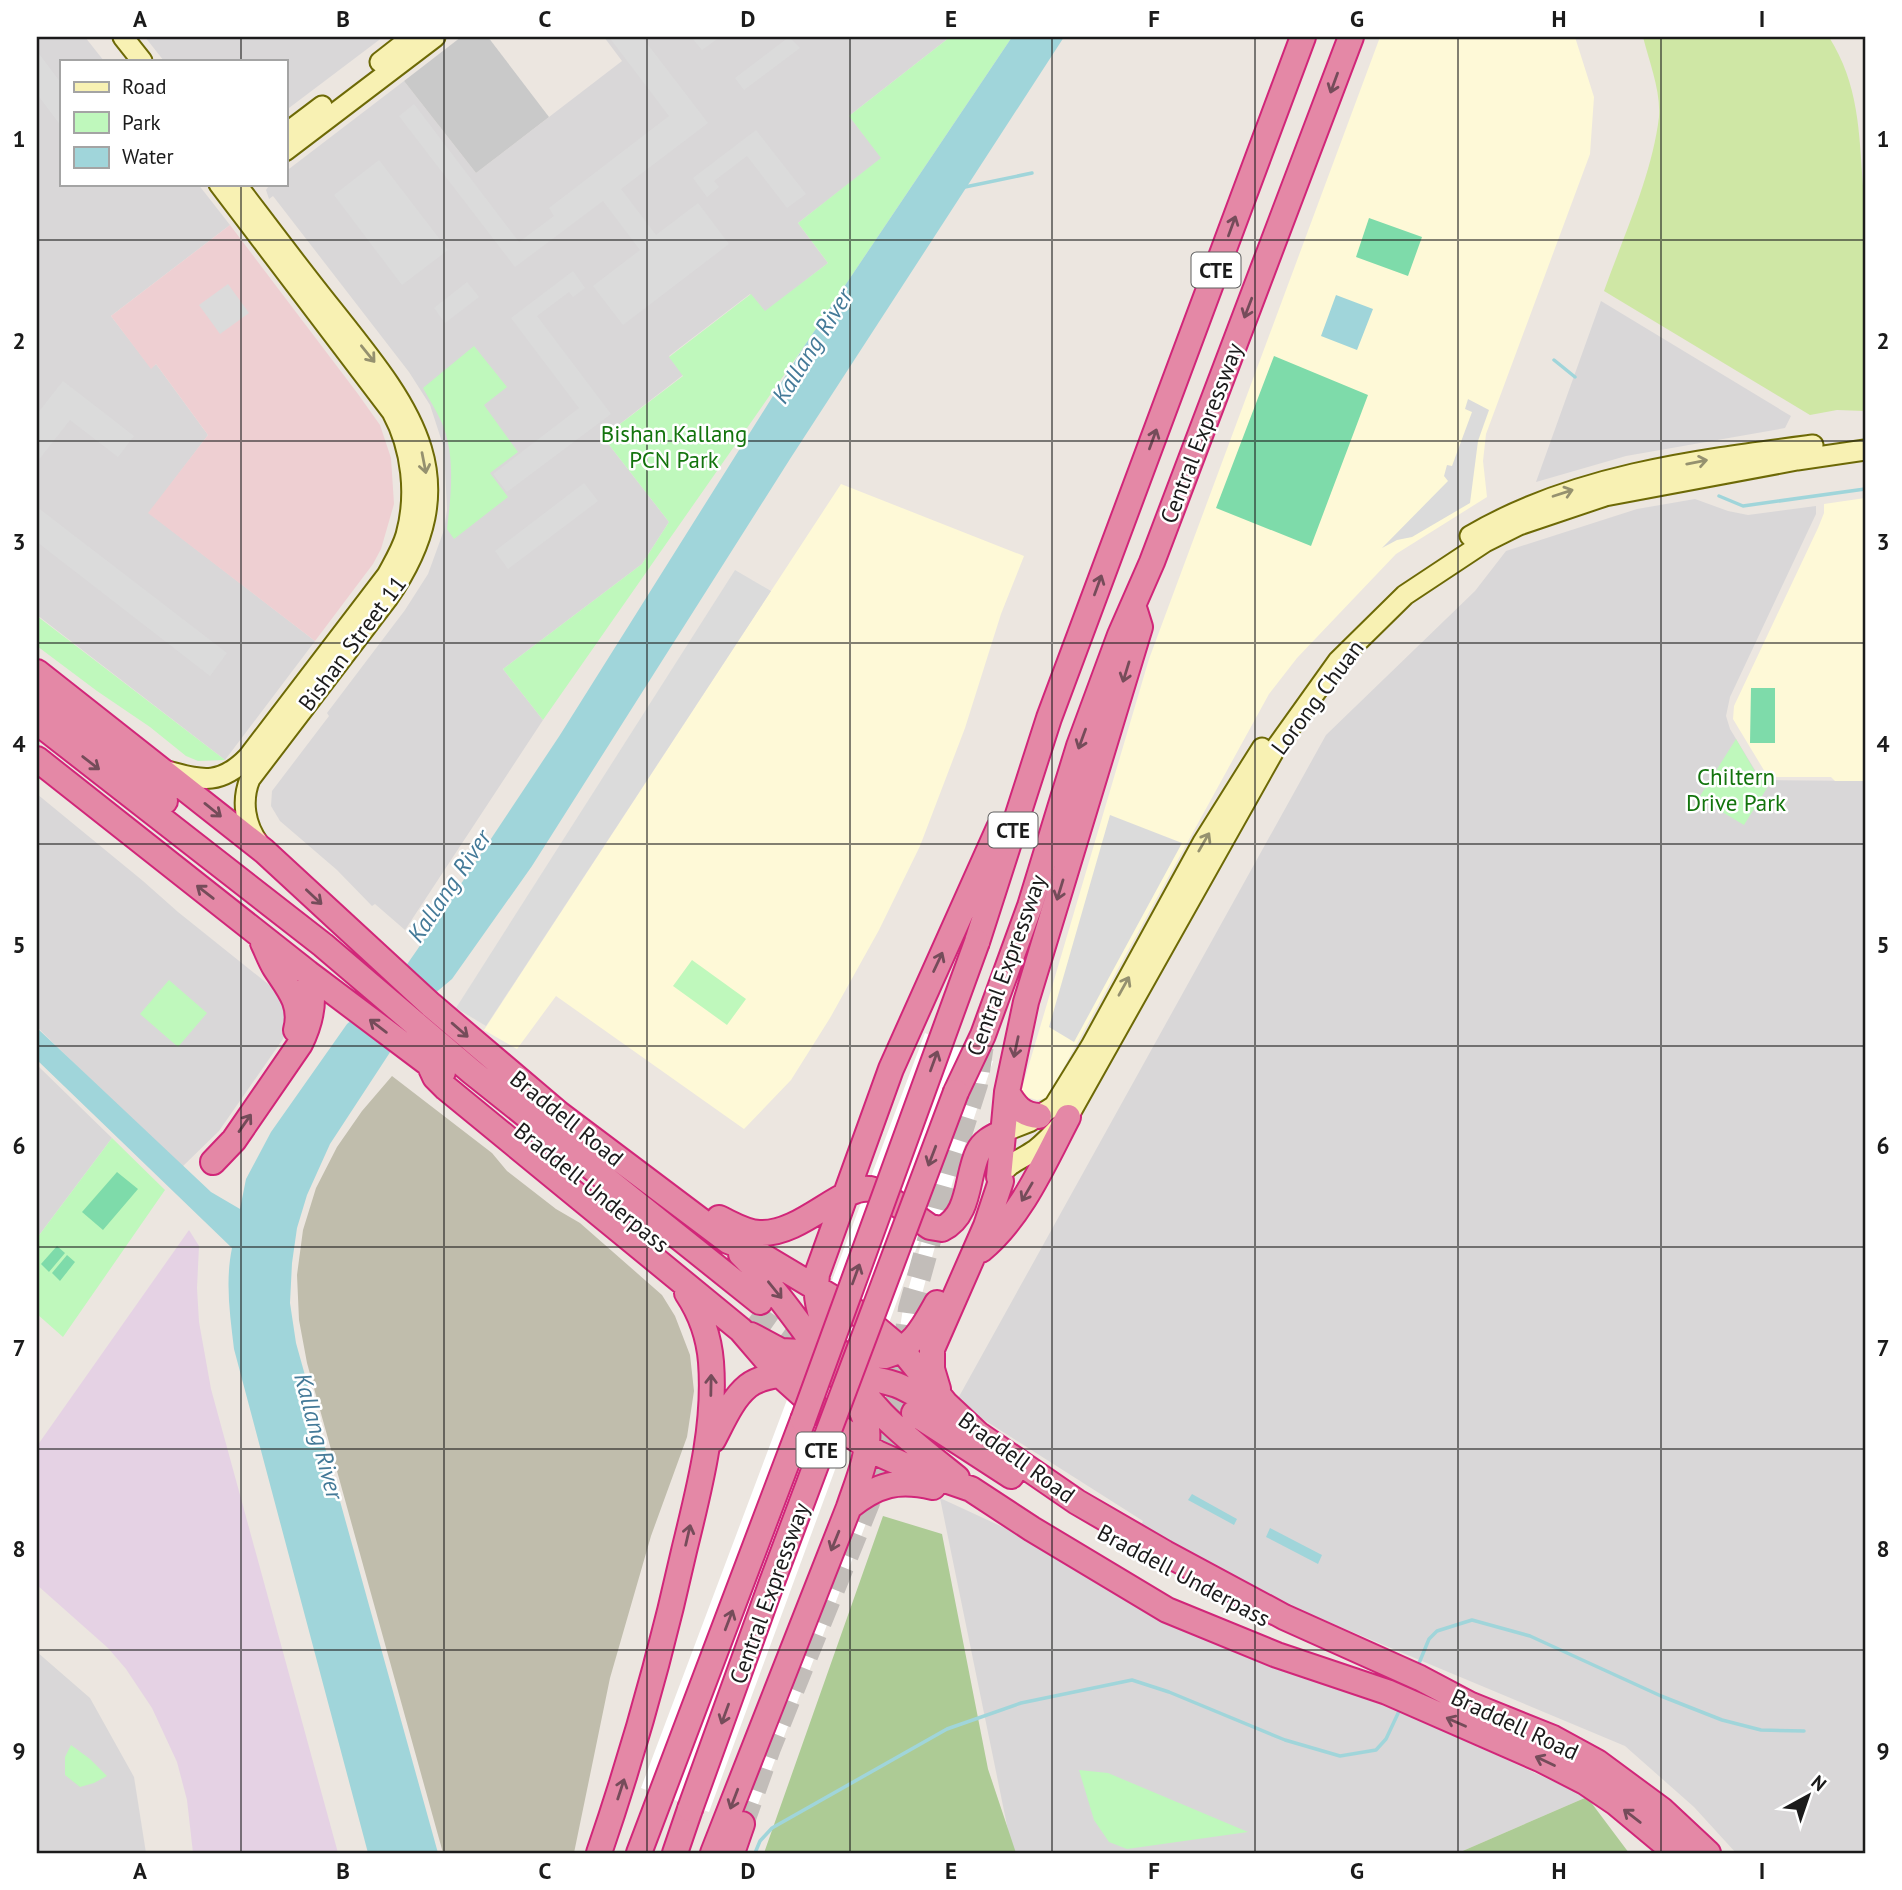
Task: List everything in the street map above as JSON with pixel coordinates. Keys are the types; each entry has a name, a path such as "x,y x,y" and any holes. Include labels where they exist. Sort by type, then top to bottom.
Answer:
{"highway":[{"name":"Central Expressway","path":"639,1853 798,1433 977,942 1049,718 1303,37"},
{"name":"Central Expressway","path":"675,1853 777,1569 956,1092 983,1035 1030,905 1079,746 1120,635 1134,607 1351,37"},
{"path":"706,1453 729,1409 747,1386 778,1373 837,1365 902,1350 915,1339 963,1258 999,1177 1007,1092 1026,1002 1140,627 1134,607"},
{"path":"37,672 82,719 266,888 323,945"},
{"path":"37,695 82,719"},
{"path":"713,1853 849,1507 866,1447 867,1428 864,1419 837,1365 817,1306 817,1274 891,1069 1049,718"},
{"name":"Braddell Road","path":"82,719 127,743 264,851 431,1004 571,1123 728,1241 755,1252 858,1313 902,1350 946,1405 978,1434 1077,1502 1165,1553 1585,1782 1648,1828 1676,1853"},
{"path":"37,722 323,945"},
{"path":"37,759 354,1007 410,1034 429,1064"},
{"path":"259,935 274,967 297,1003 298,1026 274,1082"},
{"name":"Braddell Underpass","path":"323,945 374,988 410,1034 751,1315"},
{"path":"214,1162 234,1140 300,1044 307,1028 312,1003 313,990 308,973"},
{"name":"Braddell Road","path":"429,1064 435,1077 446,1088 656,1260 751,1315 778,1373 821,1413 866,1447 900,1464 971,1489 1167,1610 1277,1655 1407,1687"},
{"name":"Braddell Underpass","path":"429,1064 456,1079 751,1315"},
{"path":"1007,1092 1021,1111 1039,1116"},
{"path":"972,1258 1006,1226 1068,1117"},
{"path":"664,1193 744,1229 760,1233 789,1228 845,1195 856,1190 871,1189 930,1227 942,1228 955,1219 962,1206 978,1151 987,1140 1003,1132"},
{"path":"946,1405 934,1378 932,1349 986,1226 1001,1181 999,1177"},
{"path":"728,1241 765,1277 881,1415 971,1489"},
{"path":"599,1853 651,1689 706,1453 711,1390 708,1342 703,1322 680,1284 656,1260"},
{"path":"751,1315 781,1351 837,1365 895,1385 915,1394 978,1434"},
{"path":"881,1415 882,1400 887,1391 895,1385"},
{"name":"Braddell Underpass","path":"910,1418 1060,1530 1175,1595 1407,1687 1471,1705"},
{"path":"849,1507 873,1490 904,1483 948,1490 998,1507"},
{"name":"Braddell Road","path":"1471,1705 1553,1738 1597,1762 1662,1810 1708,1853"},
{"path":"732,1853 743,1824"}],"main road":[{"path":"107,37 124,60"},
{"path":"123,37 141,60"},
{"path":"287,132 412,37"},
{"path":"287,149 435,37"},
{"name":"Bishan Street 11","path":"162,770 209,779 227,775 238,768 387,575 401,547 411,509 412,485 407,450 392,412 229,186"},
{"name":"Bishan Street 11","path":"229,186 393,388 417,433 427,481 423,525 408,567 388,598 250,779 244,797 246,820 264,851"},
{"name":"Lorong Chuan","path":"1003,1132 1029,1122 1054,1106 1165,914 1203,842 1280,721 1335,648 1368,613 1405,582 1464,540 1500,519 1532,504 1580,488 1749,452 1865,438"},
{"name":"Lorong Chuan","path":"999,1177 1005,1168 1022,1159 1049,1138 1068,1117 1275,749 1338,660 1405,595 1485,542 1519,526 1605,496 1865,450"}],"shaded area":[{"path":"37,37 85,37 103,60 60,60 60,186 200,186 230,225 111,316 151,368 156,364 208,435 149,513 315,641 225,760 37,615"},
{"path":"145,37 383,37 287,109 287,60 163,60"},
{"path":"461,37 488,37 549,117 476,173 404,81"},
{"path":"604,37 950,37 849,116 882,158 798,223 828,263 765,312 750,294 669,356 683,375 603,437 669,522 642,564 503,669 543,720 405,930 375,904 372,906 337,870 280,821 271,806 272,791 329,716 327,713 405,610 428,574 444,530 447,510 444,448 430,405 409,372 273,196 269,199 266,190 269,186 287,186 287,170 404,81 476,173 622,61"},
{"path":"609,37 642,37 708,123 621,189 656,235 698,203 729,244 623,325 593,286 640,250 603,201 515,267 399,116 414,104 519,242 554,216 549,208 669,116"},
{"path":"691,37 720,37 702,50"},
{"path":"789,37 800,48 744,90 735,78"},
{"path":"1380,37 1575,37 1594,97 1590,154 1486,434 1483,461 1487,497 1396,554 1297,658 1269,694 1047,1098 1037,1100 1020,1095 1149,659"},
{"path":"37,51 60,82 60,125 37,94"},
{"path":"756,130 806,194 787,208 747,156 714,181 719,187 707,197 693,178"},
{"path":"379,160 448,250 402,285 334,195"},
{"path":"230,225 380,425 391,458 394,504 381,549 373,564 315,641 148,513 208,435 156,364 151,369 111,316"},
{"path":"573,271 585,288 573,297 569,292 537,316 611,414 507,492 493,474 579,408 511,318"},
{"path":"467,282 479,297 445,323 434,308"},
{"path":"228,284 249,313 220,334 199,305"},
{"path":"1601,301 1791,416 1785,428 1626,456 1536,482"},
{"path":"63,381 134,436 118,457 70,420 37,462 37,414"},
{"path":"1468,399 1489,410 1478,441 1470,503 1412,537 1397,540 1382,548 1448,481 1444,476 1447,465 1452,466 1472,412 1465,409"},
{"path":"584,483 598,501 508,569 495,551"},
{"path":"841,484 1024,556 1001,614 965,728 920,846 879,930 830,1018 791,1080 744,1129 556,996 517,1049 484,1030"},
{"path":"1865,498 1865,781 1835,781 1831,777 1768,777 1733,719 1734,706 1818,528 1824,513 1824,504"},
{"path":"1695,499 1748,515 1816,506 1816,514 1730,697 1726,716 1730,729 1761,780 1865,781 1865,1853 1736,1853 1694,1807 1625,1746 1288,1605 1235,1580 1141,1525 1143,1521 956,1402 1326,735 1475,591 1506,551 1637,509"},
{"path":"37,507 227,653 210,676 37,542"},
{"path":"735,570 771,591 486,1026 456,1008"},
{"path":"37,794 278,992 285,1007 287,1025 283,1039 219,1131 181,1168 37,1027"},
{"path":"1110,815 1182,843 1074,1042 1049,1027"},
{"path":"37,1065 112,1138 37,1238"},
{"path":"392,1076 492,1153 507,1171 556,1209 580,1223 662,1295 675,1316 690,1355 694,1391 687,1437 651,1536 610,1678 574,1853 443,1853 307,1363 299,1320 297,1275 303,1230 316,1188 337,1147 362,1111"},
{"path":"189,1230 199,1246 199,1322 211,1389 338,1853 193,1853 187,1800 177,1762 152,1708 108,1648 37,1585 37,1446"},
{"path":"940,1498 1587,1797 1458,1853 1016,1853 1010,1840"},
{"path":"37,1652 90,1698 134,1777 146,1853 37,1853"}],"green space":[{"name":"Bishan Kallang PCN Park","path":"950,37 1012,37 805,345 543,720 503,669 642,564 669,522 603,437 683,376 669,357 751,294 765,311 828,263 798,223 881,158 849,116"},
{"path":"1643,37 1829,37 1839,55 1852,91 1860,146 1865,242 1865,411 1837,410 1810,415 1604,291 1644,183 1659,117 1656,87"},
{"path":"1369,218 1422,237 1408,276 1356,257"},
{"path":"474,346 507,387 484,405 518,452 490,473 508,497 454,539 447,529 451,489 449,447 441,421 423,388"},
{"path":"1274,356 1368,395 1311,546 1216,508"},
{"path":"37,616 225,760 198,761 186,756 37,646"},
{"path":"1751,688 1775,688 1775,743 1750,743"},
{"name":"Chiltern Drive Park","path":"1736,739 1760,780 1772,780 1744,825 1700,796"},
{"path":"692,960 746,999 727,1025 673,986"},
{"path":"169,980 207,1013 178,1047 140,1014"},
{"path":"112,1138 165,1190 63,1337 37,1314 37,1238"},
{"path":"117,1172 138,1189 103,1230 82,1212"},
{"path":"57,1246 65,1253 49,1272 41,1264"},
{"path":"67,1255 75,1262 60,1281 52,1273"},
{"path":"883,1516 942,1534 988,1769 1016,1853 764,1853"},
{"path":"71,1745 107,1776 80,1787 65,1775 65,1757"},
{"path":"1079,1770 1108,1773 1248,1832 1127,1849 1109,1842 1094,1820"},
{"path":"1587,1797 1629,1853 1458,1853"}],"water":[{"name":"Kallang River","path":"1012,37 1064,37 790,459 532,866 452,979 421,1005 330,1144 307,1195 297,1228 292,1263 290,1303 296,1343 438,1853 368,1853 234,1349 229,1286 232,1248 37,1060 37,1028 211,1192 240,1209 246,1179 271,1132 347,1024 394,983 417,950 560,735 805,345"},
{"path":"1336,295 1373,309 1357,350 1321,336"},
{"path":"1192,1494 1237,1519 1234,1525 1188,1500"},
{"path":"1270,1528 1322,1555 1318,1564 1266,1537"}],"pier":[{"path":"925,1033 993,1061 953,1181 914,1323 895,1448 750,1825 738,1821 883,1443 903,1308 923,1237 921,1236 709,1812 641,1788"}],"waterway":[{"path":"965,187 1032,173"},
{"path":"1554,360 1575,377"},
{"path":"1719,496 1743,506 1865,489"},
{"path":"1417,1668 1429,1639 1437,1631 1472,1620 1530,1636 1661,1696 1722,1720 1761,1730 1804,1731"},
{"path":"755,1853 760,1841 772,1828 947,1729 1021,1703 1132,1680 1169,1692 1285,1740 1340,1756 1376,1750 1386,1739 1401,1707"}],"tunnel":[{"path":"742,1824 769,1748 884,1463 896,1412 910,1309 976,1084 983,1038"},
{"path":"752,1314 814,1358"}]}
